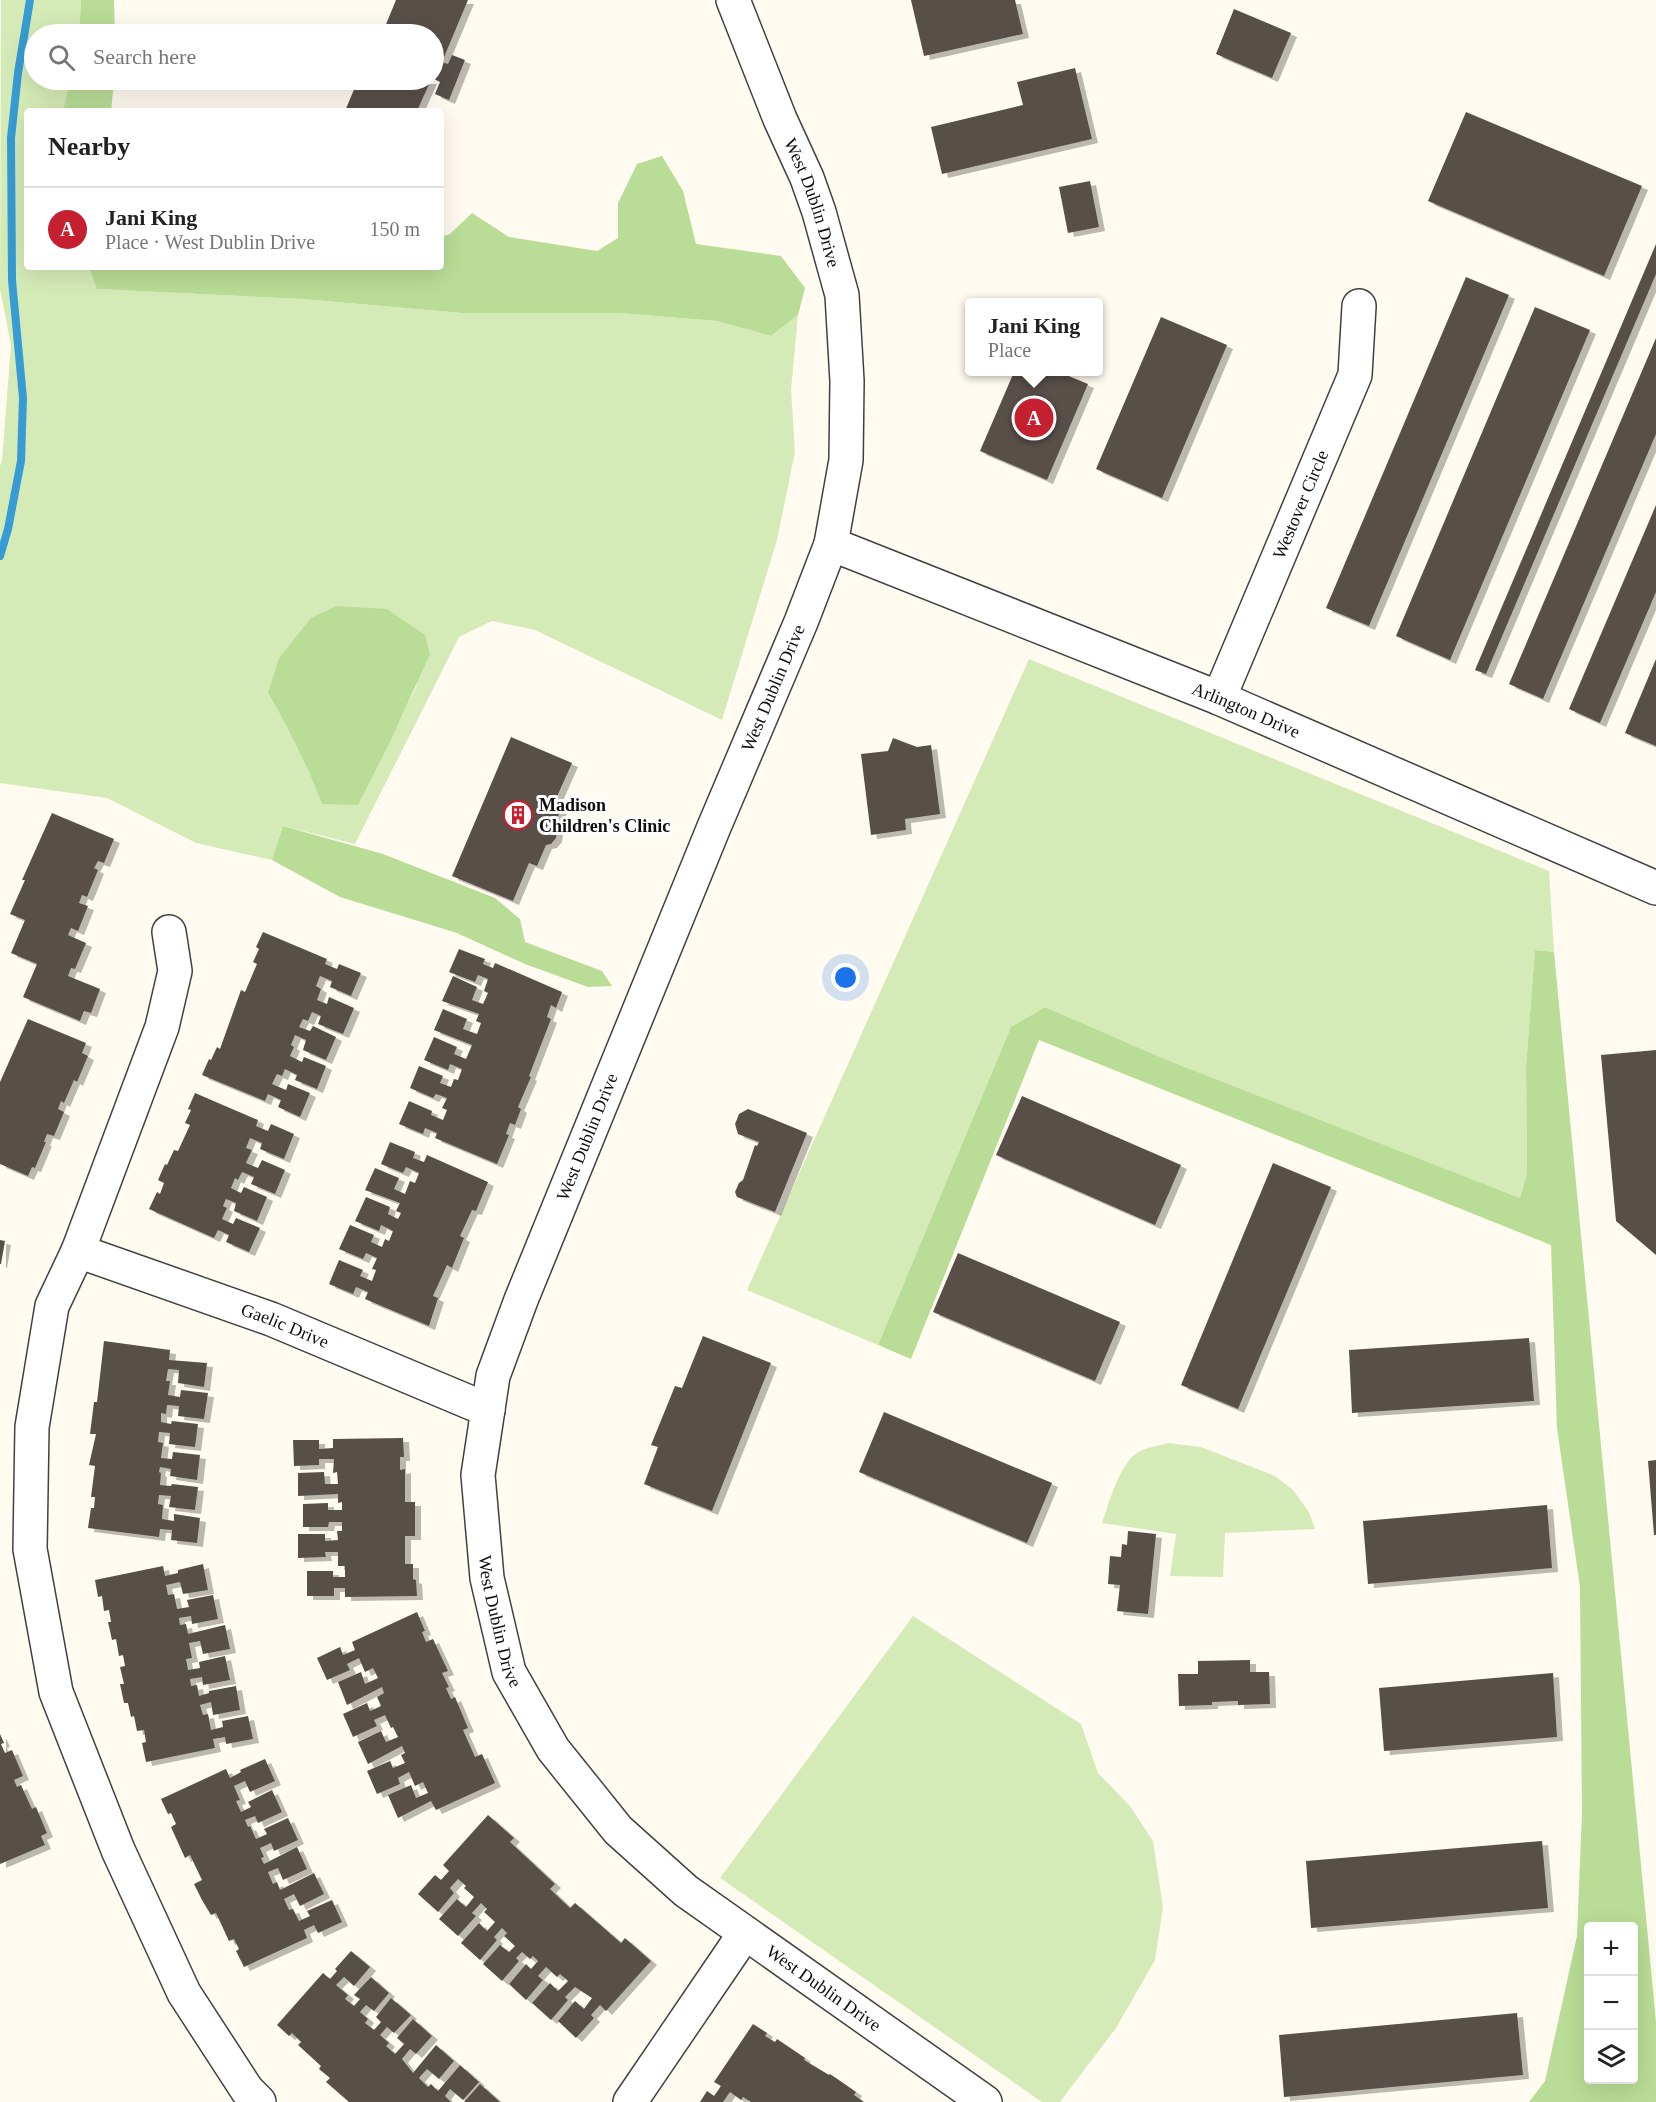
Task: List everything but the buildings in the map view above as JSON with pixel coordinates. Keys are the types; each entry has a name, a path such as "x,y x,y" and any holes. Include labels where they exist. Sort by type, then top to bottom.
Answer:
{"street":[{"name":"West Dublin Drive","path":"733,0 780,118 807,178 842,295 848,381 846,460 831,544 801,622 714,827 521,1300 493,1376 478,1475 487,1578 509,1672 553,1749 618,1830 686,1891 986,2102"},
{"name":"Westover Circle","path":"1219,698 1355,375 1359,306"},
{"name":"Arlington Drive","path":"831,544 1219,698 1656,888"},
{"path":"169,932 175,971 162,1027 78,1251 52,1306 32,1427 30,1549 56,1692 118,1851 184,1993 247,2090 259,2102"},
{"name":"Gaelic Drive","path":"78,1251 271,1319 488,1410"},
{"path":"630,2102 745,1933"}],"green space":[{"path":"1,0 81,0 80,24 24,24 24,90 68,90 64,108 24,108 24,270 90,270 98,289 302,299 462,313 618,313 717,321 771,336 798,315 791,390 795,452 777,540 722,720 535,630 492,621 459,637 355,844 283,826 272,860 196,843 107,798 0,783 0,466 11,345 0,289","holes":["417,685 358,805 322,803 297,747 268,693"]},
{"path":"81,0 114,0 115,24 80,24"},
{"path":"68,90 113,90 111,108 64,108"},
{"path":"662,156 683,191 696,244 781,256 805,288 798,315 771,336 717,321 619,313 462,313 302,299 97,289 90,270 444,270 444,236 450,234 472,213 509,237 597,251 618,238 618,203 637,164"},
{"path":"336,606 387,609 425,635 430,654 358,805 322,804 297,747 268,693 279,658 311,618"},
{"path":"1029,659 1549,871 1554,952 1535,950 1526,1066 1527,1173 1520,1198 1167,1060 1045,1007 1011,1027 878,1345 747,1290"},
{"path":"283,826 383,854 495,898 520,919 525,942 602,971 612,986 588,987 525,964 457,933 340,897 272,860"},
{"path":"1535,950 1554,952 1656,2022 1656,2102 1529,2102 1545,2081 1577,1936 1582,1814 1580,1587 1557,1428 1551,1245 1039,1040 911,1359 878,1345 1011,1027 1045,1007 1167,1060 1520,1198 1527,1173 1526,1066"},
{"path":"1168,1443 1201,1447 1275,1476 1293,1490 1309,1512 1315,1529 1225,1533 1223,1577 1170,1576 1176,1534 1102,1523 1116,1483 1133,1456 1147,1448"},
{"path":"913,1616 1081,1724 1098,1773 1130,1806 1153,1841 1163,1907 1155,1960 1116,2028 1060,2102 1042,2102 720,1878"}],"waterway":[{"path":"26,24 30,0"},
{"path":"0,556 8,529 21,461 23,398 12,280 11,138 24,36"}],"place":[{"name":"Jani King","path":"1034,418"},
{"name":"Madison Children's Clinic","path":"518,815"}]}
